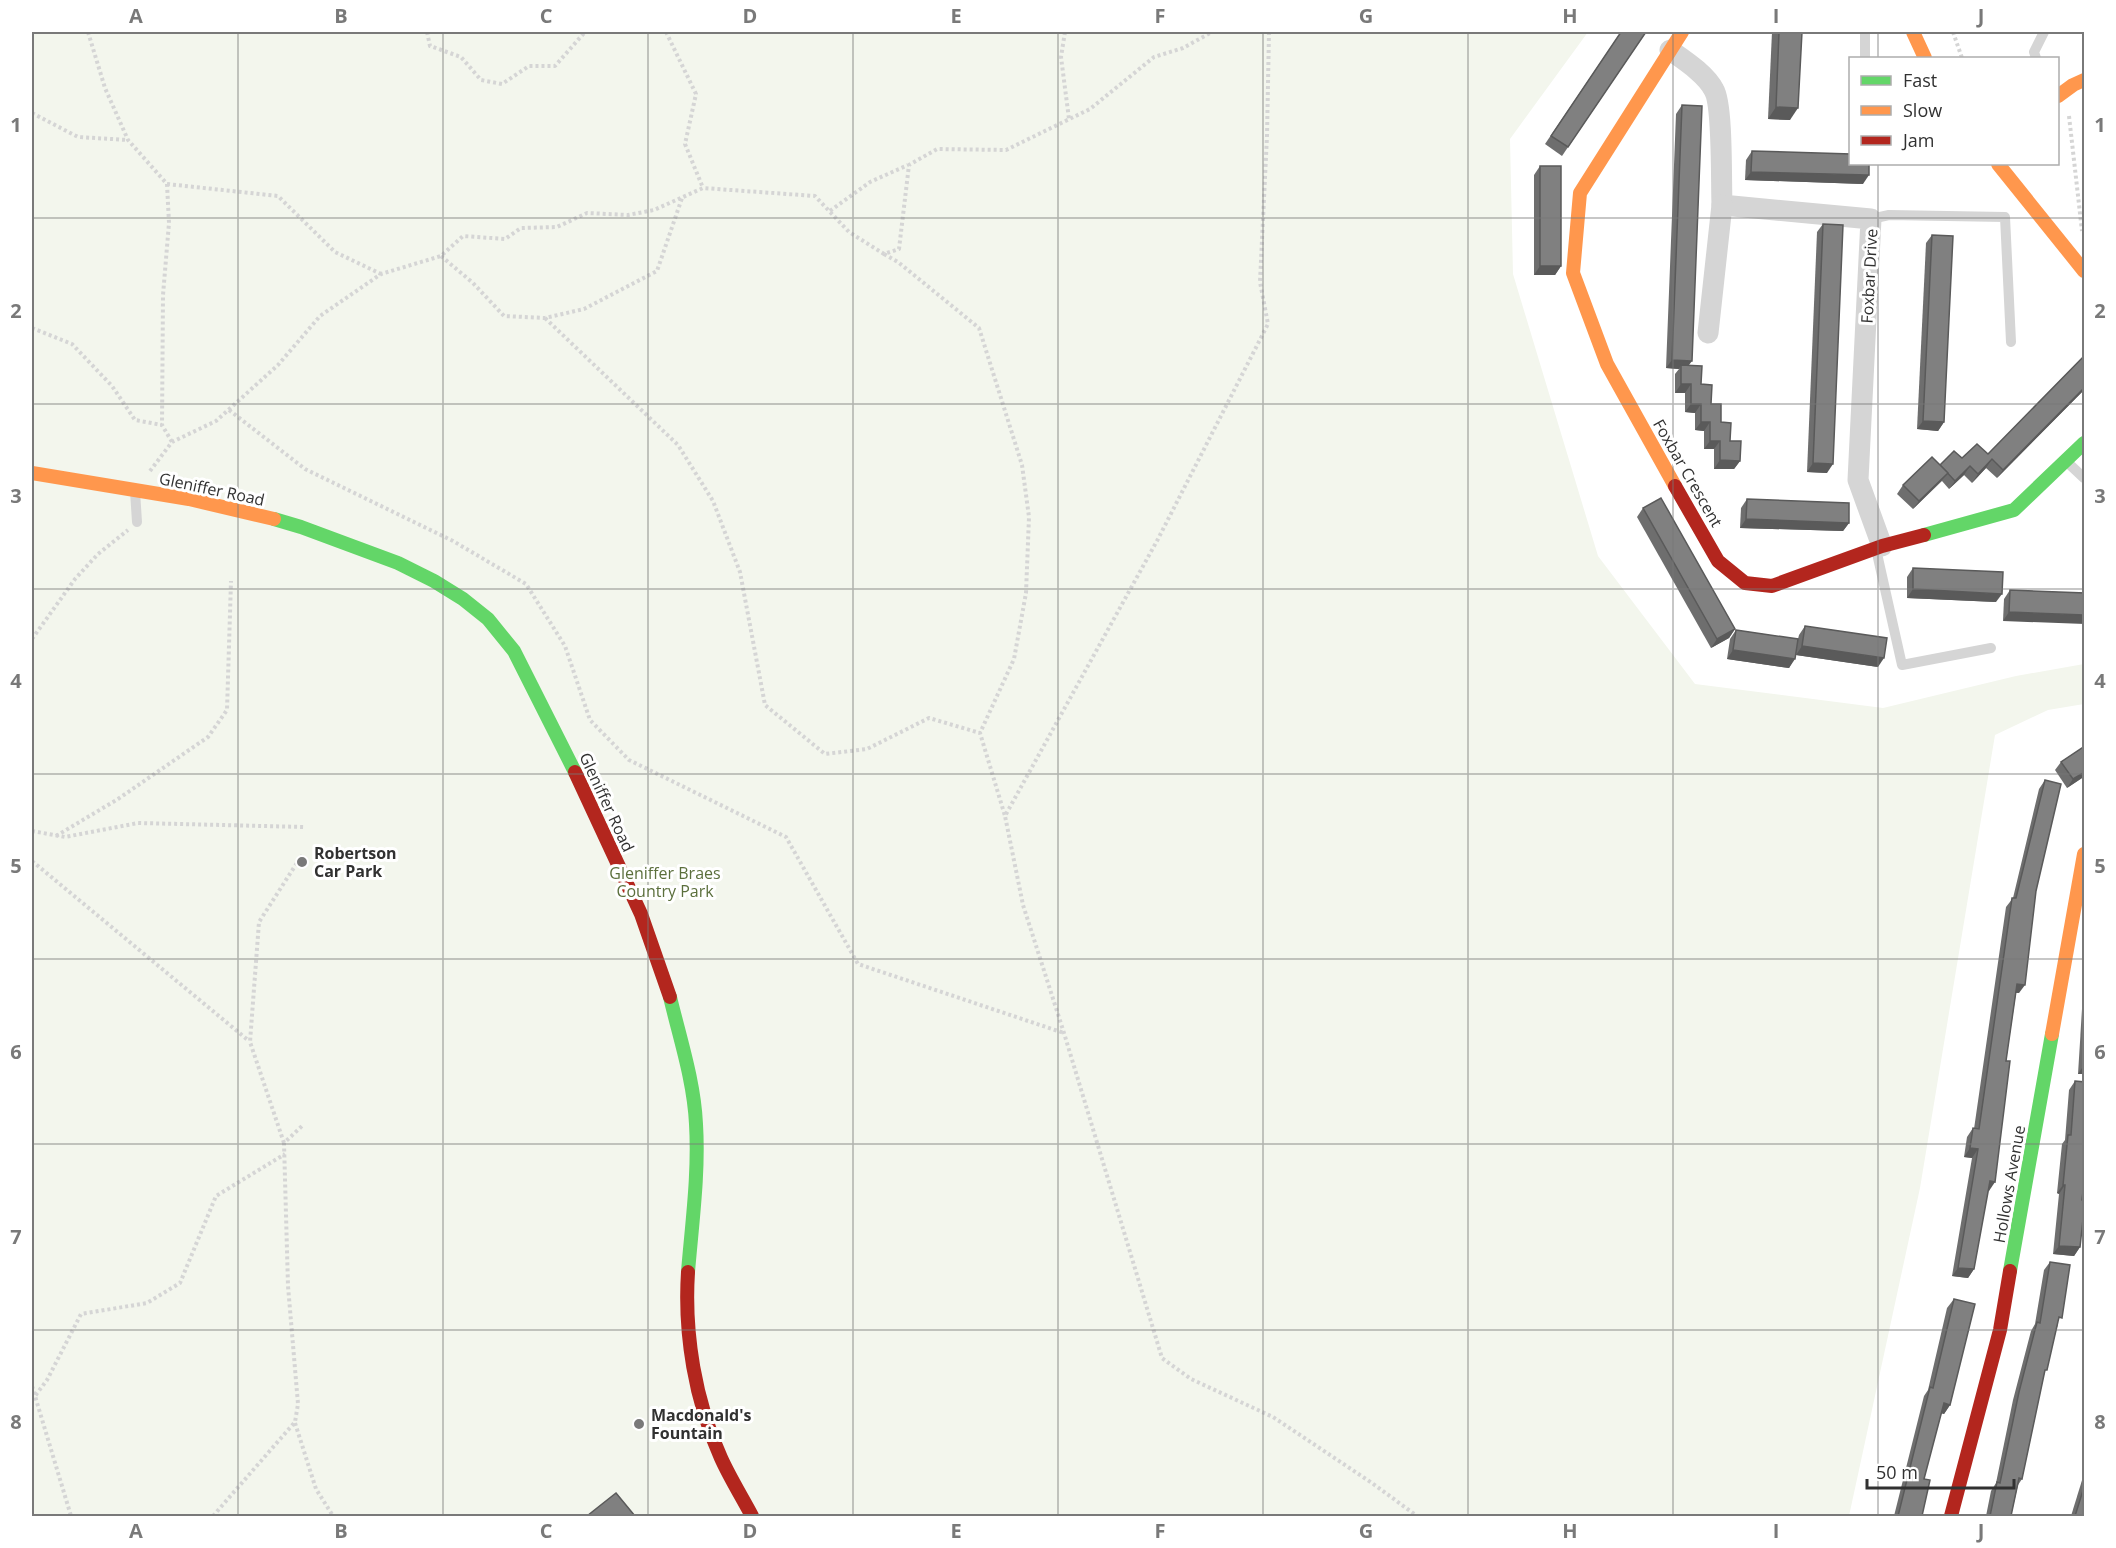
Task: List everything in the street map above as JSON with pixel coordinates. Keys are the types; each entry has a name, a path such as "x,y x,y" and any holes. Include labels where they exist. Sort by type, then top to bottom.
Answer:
{"street":[{"name":"Foxbar Crescent","path":"1682,32 1580,193 1573,273 1607,364 1718,561 1745,583 1772,586 1879,547 2014,510 2085,443"},
{"path":"1913,32 1925,57"},
{"path":"1670,50 1695,69 1714,90 1718,108 1722,205 1708,333"},
{"path":"2059,95 2079,82"},
{"path":"1999,165 2085,271"},
{"name":"Foxbar Drive","path":"1722,205 1871,219 1858,480 1879,547"},
{"name":"Gleniffer Road","path":"32,473 189,499 250,512 301,527 398,563 434,581 463,598 488,619 514,651 572,766 641,914 668,989 688,1071 696,1123 696,1170 686,1303 691,1351 701,1402 721,1458 752,1516"},
{"name":"Hollows Avenue","path":"1951,1516 2000,1330 2085,854"}],"lane":[{"path":"1865,32 1865,57"},
{"path":"2036,57 2034,52 2044,32"},
{"path":"1871,219 1888,215 2005,217 2011,342"},
{"path":"2066,461 2085,478"},
{"path":"135,490 137,522"},
{"path":"1879,547 1902,665 1991,648"}],"path":[{"path":"88,32 105,88 128,140 167,184 169,223 163,295 162,425 172,442"},
{"path":"427,32 430,46 461,57 481,80 502,84 529,66 555,66 585,32"},
{"path":"666,32 696,93 686,144 703,188"},
{"path":"1065,32 1061,57 1069,119"},
{"path":"829,211 870,182 909,165 937,148 1006,150 1090,109 1154,57 1183,48 1212,32"},
{"path":"1005,816 1158,539 1268,324 1260,282 1269,32"},
{"path":"1953,32 1962,57"},
{"path":"2075,258 2084,246 2068,120 2079,82"},
{"path":"32,113 78,136 128,140"},
{"path":"884,254 899,249 909,165"},
{"path":"167,184 278,196 335,252 381,274"},
{"path":"135,490 172,442 216,421 229,410 278,365 320,316 381,274 441,256 463,236 505,239 521,228 557,227 587,213 628,215 654,210 703,188 815,196 849,232 898,262 979,328 1022,465 1029,517 1026,593 1014,659 980,733 1005,816 1023,905 1065,1033 1162,1358 1191,1379 1273,1417 1417,1516"},
{"path":"441,256 473,283 504,316 546,318 584,309 657,271 682,198"},
{"path":"546,318 678,445 713,501 740,572 765,705 825,754 867,749 929,718 980,733"},
{"path":"32,328 72,344 112,386 135,420 162,425"},
{"path":"229,410 305,469 453,541 526,584 565,645 590,720 628,760 786,837 858,964 1065,1033"},
{"path":"32,639 75,579 98,554 137,522"},
{"path":"56,836 118,799 208,737 227,710 231,581"},
{"path":"32,831 65,837 138,823 305,827"},
{"path":"302,855 259,922 250,1042 284,1143 288,1286 298,1404 295,1422 316,1489 333,1516"},
{"path":"32,861 250,1042"},
{"path":"284,1143 302,1126"},
{"path":"33,1397 47,1380 81,1314 147,1303 180,1283 216,1196 285,1154"},
{"path":"32,1386 33,1397 71,1516"},
{"path":"213,1516 295,1422"}],"green space":[{"name":"Gleniffer Braes Country Park","path":"32,32 1588,32 1510,139 1513,274 1598,556 1695,684 1883,708 2016,676 2084,664 2084,704 2048,710 1995,735 1920,1188 1849,1516 32,1516"}],"building":[{"path":"1621,32 1646,32 1568,147 1551,136"},
{"path":"1779,32 1802,32 1798,108 1776,107"},
{"path":"1682,105 1702,106 1692,361 1672,360"},
{"path":"1752,151 1849,154 1849,165 1869,165 1869,175 1751,172"},
{"path":"1540,166 1561,166 1561,266 1540,266"},
{"path":"1823,224 1843,225 1833,464 1813,463"},
{"path":"1932,235 1953,236 1944,422 1923,421"},
{"path":"2085,355 2085,387 2003,470 1992,459 1978,474 1970,466 1955,481 1940,465 1954,451 1962,458 1977,444 1988,454"},
{"path":"1681,365 1702,366 1701,384 1712,385 1711,404 1721,404 1721,422 1731,423 1730,441 1741,441 1740,461 1720,460 1720,441 1710,441 1710,422 1701,422 1701,404 1691,404 1691,384 1681,384"},
{"path":"1932,457 1948,473 1919,501 1903,485"},
{"path":"1661,498 1735,629 1717,639 1643,508"},
{"path":"1747,499 1849,503 1849,523 1746,519"},
{"path":"1913,568 2003,572 2002,594 1913,589"},
{"path":"2010,590 2085,593 2085,615 2009,612"},
{"path":"1805,626 1887,638 1884,658 1802,646"},
{"path":"1736,630 1798,639 1795,659 1733,650"},
{"path":"2085,746 2085,772 2073,779 2061,762"},
{"path":"2045,780 2061,784 2036,891 2025,985 2017,984 2006,1061 2010,1061 1995,1182 1990,1181 1974,1269 1958,1268 1978,1149 1970,1148 1973,1128 1979,1129 2012,898 2016,898"},
{"path":"2075,1081 2085,1082 2085,1174 2082,1200 2085,1201 2080,1247 2059,1246 2065,1185 2063,1185 2068,1135 2071,1135"},
{"path":"2050,1262 2070,1265 2062,1318 2059,1317 2047,1370 2045,1370 2022,1479 2019,1478 2011,1516 1990,1516 1997,1482 2000,1483 2019,1392 2037,1322 2040,1323"},
{"path":"1954,1299 1975,1304 1950,1405 1944,1403 1924,1479 1930,1480 1922,1516 1898,1516 1930,1387 1933,1388"},
{"path":"2085,1484 2085,1516 2075,1516"},
{"path":"616,1493 635,1516 587,1516"}],"traffic: fast":[{"path":"1924,535 2014,510 2084,443"},
{"path":"274,519 398,563 463,599 488,619 514,651 575,772"},
{"path":"670,997 690,1076 695,1108 696,1179 688,1272"},
{"path":"2010,1271 2052,1034"}],"traffic: slow":[{"path":"1675,486 1607,364 1573,273 1580,193 1682,32"},
{"path":"1913,32 1925,57"},
{"path":"2059,95 2084,80"},
{"path":"1999,165 2084,271"},
{"path":"32,473 189,499 274,519"},
{"path":"2052,1034 2084,854"}],"traffic: jam":[{"path":"1675,486 1718,561 1745,583 1772,586 1882,546 1924,535"},
{"path":"575,772 641,914 670,997"},
{"path":"1951,1516 2000,1330 2010,1271"},
{"path":"688,1272 690,1343 704,1414 721,1458 752,1516"}],"place":[{"name":"Robertson Car Park","path":"302,862"},
{"name":"Macdonald's Fountain","path":"639,1424"}]}
